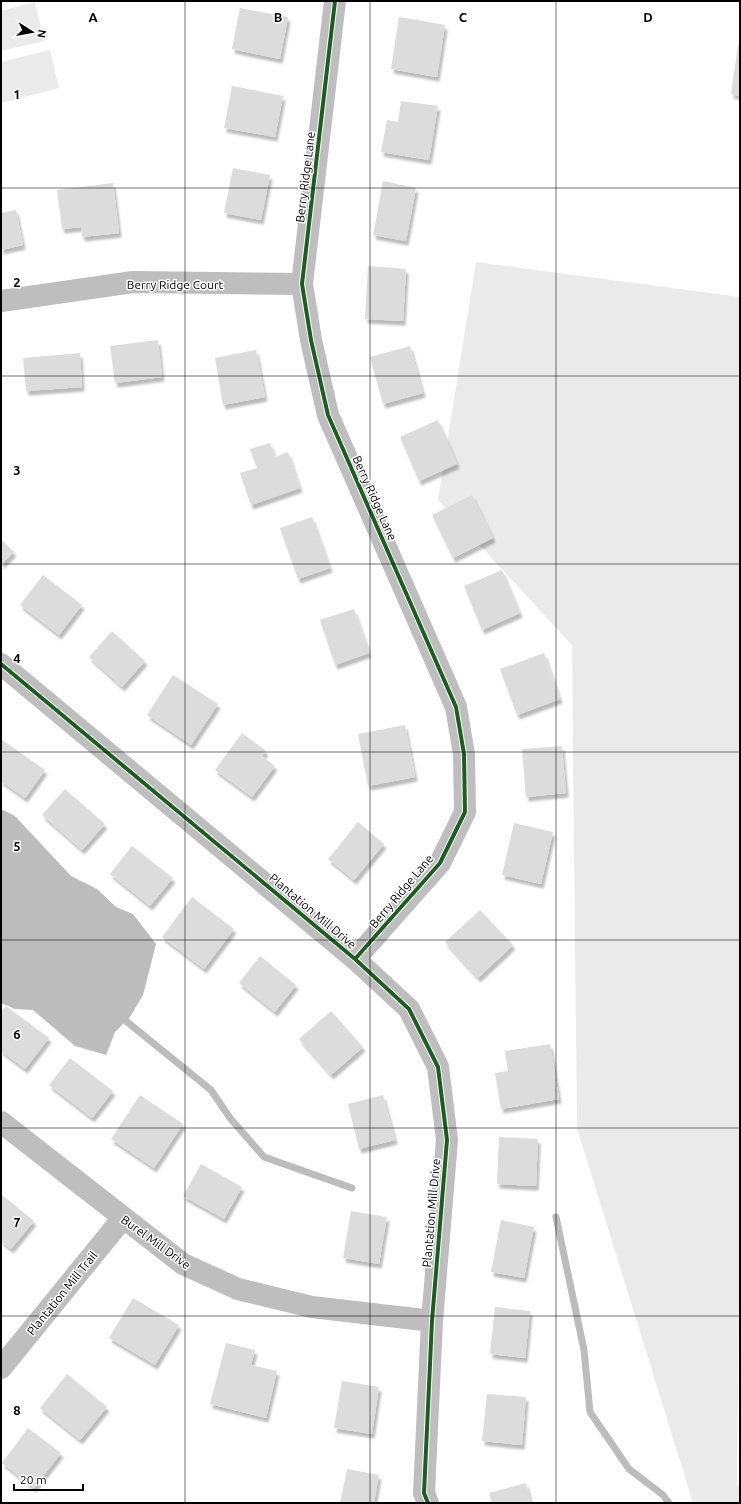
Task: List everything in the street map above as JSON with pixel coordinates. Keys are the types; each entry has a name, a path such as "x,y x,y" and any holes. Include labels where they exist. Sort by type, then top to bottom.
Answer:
{"street":[{"name":"Berry Ridge Lane","path":"335,1 302,284 328,416 456,707 464,754 465,812 440,863 355,959"},
{"name":"Berry Ridge Court","path":"1,301 133,282 302,284"},
{"name":"Plantation Mill Drive","path":"1,664 355,959 409,1009 438,1067 447,1140 432,1321 424,1493 428,1503"},
{"name":"Burel Mill Drive","path":"1,1122 183,1264 238,1289 312,1307 432,1321"},
{"name":"Plantation Mill Trail","path":"1,1368 123,1218"}],"shaded area":[{"path":"35,2 44,41 1,51 1,11"},
{"path":"50,50 59,88 1,103 1,62"},
{"path":"476,262 740,297 740,1203 737,1485 740,1487 740,1503 693,1503 577,1128 572,645 438,500"},
{"path":"1,809 15,816 71,876 97,889 116,907 133,914 156,944 143,995 130,1017 115,1032 106,1055 75,1046 33,1010 15,1009 1,1003"}],"building":[{"path":"240,8 288,17 280,59 232,49"},
{"path":"399,17 445,25 437,77 391,69"},
{"path":"738,45 740,45 740,96 731,94"},
{"path":"232,86 283,96 275,137 224,128"},
{"path":"401,101 438,106 429,160 381,152 387,120 398,122"},
{"path":"233,168 270,175 261,220 224,213"},
{"path":"383,181 416,188 406,241 373,235"},
{"path":"113,183 119,233 82,237 81,227 62,229 57,190"},
{"path":"16,210 23,245 1,250 1,213"},
{"path":"368,266 406,269 403,321 365,319"},
{"path":"158,340 162,377 115,383 110,346"},
{"path":"410,346 423,393 383,404 370,357"},
{"path":"256,350 265,397 223,405 215,358"},
{"path":"80,353 82,387 26,391 23,358"},
{"path":"438,420 457,464 419,481 400,437"},
{"path":"270,443 275,457 288,452 300,488 251,505 240,473 257,468 250,449"},
{"path":"472,495 493,538 453,558 432,515"},
{"path":"312,517 330,568 298,579 280,528"},
{"path":"1,539 14,552 1,565"},
{"path":"502,570 520,613 482,630 464,586"},
{"path":"43,575 82,605 59,635 20,605"},
{"path":"354,609 369,653 335,665 320,620"},
{"path":"112,631 145,661 122,687 89,657"},
{"path":"544,653 560,699 517,715 500,669"},
{"path":"173,675 218,704 191,745 147,715"},
{"path":"405,725 415,777 368,786 358,734"},
{"path":"242,733 266,751 262,756 275,766 252,797 215,770"},
{"path":"1,739 45,770 25,798 1,781"},
{"path":"562,746 566,793 526,797 522,749"},
{"path":"65,789 105,824 82,850 42,815"},
{"path":"358,822 384,844 354,880 328,859"},
{"path":"514,823 553,832 541,884 502,875"},
{"path":"132,846 173,878 150,906 110,874"},
{"path":"192,897 234,929 204,969 162,937"},
{"path":"480,910 513,945 478,978 445,942"},
{"path":"260,956 296,985 275,1012 239,983"},
{"path":"6,1006 49,1038 25,1069 1,1051 1,1012"},
{"path":"331,1011 363,1047 331,1075 299,1039"},
{"path":"550,1044 559,1099 501,1109 495,1073 508,1071 505,1051"},
{"path":"70,1058 113,1091 92,1118 49,1085"},
{"path":"140,1095 183,1124 154,1168 111,1139"},
{"path":"383,1095 395,1140 359,1149 348,1104"},
{"path":"499,1137 538,1139 536,1186 497,1184"},
{"path":"201,1164 242,1187 224,1219 183,1196"},
{"path":"1,1194 34,1221 11,1249 1,1241"},
{"path":"351,1211 387,1217 379,1264 343,1258"},
{"path":"501,1220 534,1227 524,1278 491,1272"},
{"path":"133,1298 179,1325 155,1365 109,1338"},
{"path":"495,1307 530,1311 525,1358 490,1354"},
{"path":"226,1343 255,1350 251,1365 277,1371 266,1418 210,1404"},
{"path":"67,1374 107,1407 80,1440 40,1408"},
{"path":"342,1381 379,1387 372,1434 334,1428"},
{"path":"487,1394 526,1397 522,1445 482,1441"},
{"path":"28,1428 61,1453 34,1488 2,1463"},
{"path":"347,1469 379,1475 374,1503 340,1503"},
{"path":"526,1483 531,1503 492,1503 489,1493"}],"waterway":[{"path":"126,1021 211,1090 230,1118 264,1157 352,1188"},
{"path":"556,1217 584,1350 590,1412 629,1469 663,1495 669,1503"}],"cycle path":[{"path":"335,1 302,284 311,340 328,415 456,707 464,754 465,812 440,863 355,959"},
{"path":"1,664 355,959 409,1009 438,1067 447,1140 432,1321 424,1493 428,1503"}]}
